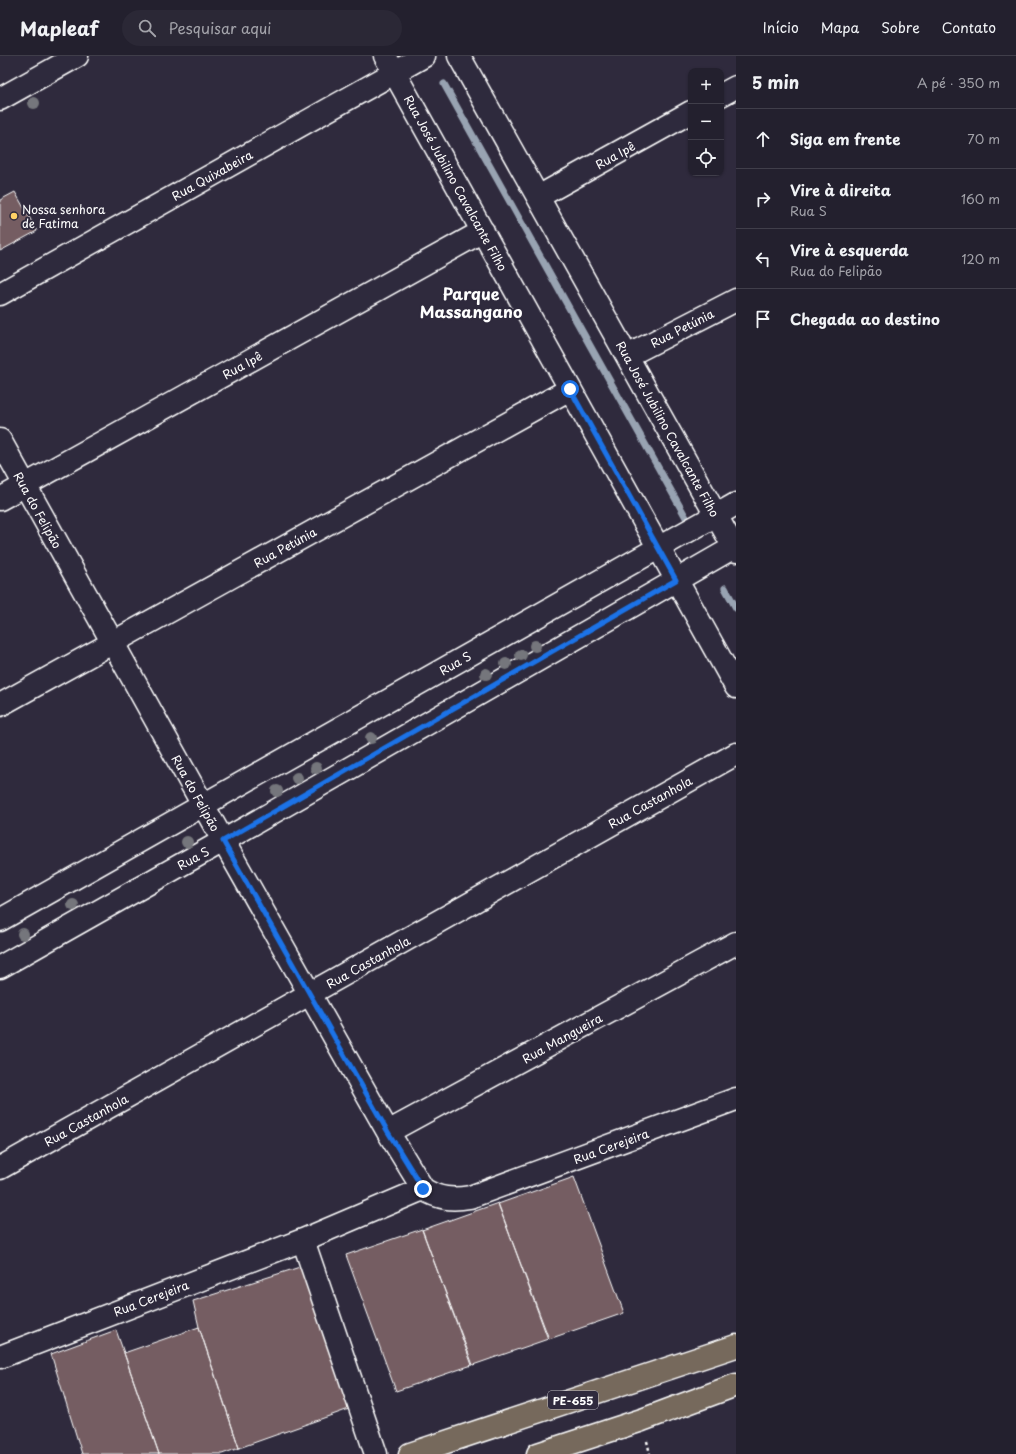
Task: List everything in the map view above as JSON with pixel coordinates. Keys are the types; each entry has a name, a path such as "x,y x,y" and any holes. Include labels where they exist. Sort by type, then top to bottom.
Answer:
{"main road":[{"name":"PE-655","path":"410,1454 736,1346"},
{"path":"538,1454 568,1449 736,1385"}],"street":[{"path":"0,99 76,56"},
{"name":"Rua Quixabeira","path":"0,294 390,64 424,56"},
{"name":"Rua José Jubilino Cavalcante Filho","path":"459,56 735,548"},
{"name":"Rua José Jubilino Cavalcante Filho","path":"390,64 736,687"},
{"path":"724,93 736,87"},
{"name":"Rua Ipê","path":"538,197 688,114"},
{"name":"Rua Ipê","path":"0,499 483,231"},
{"name":"Rua Petúnia","path":"627,356 736,300"},
{"name":"Rua Petúnia","path":"0,705 570,389"},
{"name":"Rua do Felipão","path":"0,440 223,841 388,1132 423,1189"},
{"name":"Rua S","path":"0,920 736,504"},
{"name":"Rua S","path":"0,967 223,841 676,580 735,548"},
{"name":"Rua Castanhola","path":"0,1168 736,754"},
{"name":"Rua Mangueira","path":"388,1132 736,943"},
{"name":"Rua Cerejeira","path":"423,1189 446,1199 470,1197 736,1099"},
{"path":"376,1454 303,1240 423,1189"},
{"name":"Rua Cerejeira","path":"0,1357 303,1240"}],"building":[{"name":"Nossa senhora de Fatima","path":"15,192 37,231 0,251 0,200"},
{"path":"574,1177 624,1313 549,1339 498,1204"},
{"path":"498,1203 548,1339 473,1365 422,1230"},
{"path":"422,1229 472,1365 396,1391 346,1255"},
{"path":"303,1266 349,1409 239,1448 199,1327 193,1301"},
{"path":"199,1327 239,1448 222,1454 159,1454 124,1353"},
{"path":"116,1330 159,1454 82,1454 51,1354"}],"waterway":[{"path":"444,84 688,521"},
{"path":"725,588 736,608"}],"place":[{"name":"Nossa senhora de Fatima","path":"14,216"}],"district":[{"name":"Parque Massangano","path":"471,302"}],"route":[{"path":"423,1189 388,1132 223,841 676,580 570,389"}]}
